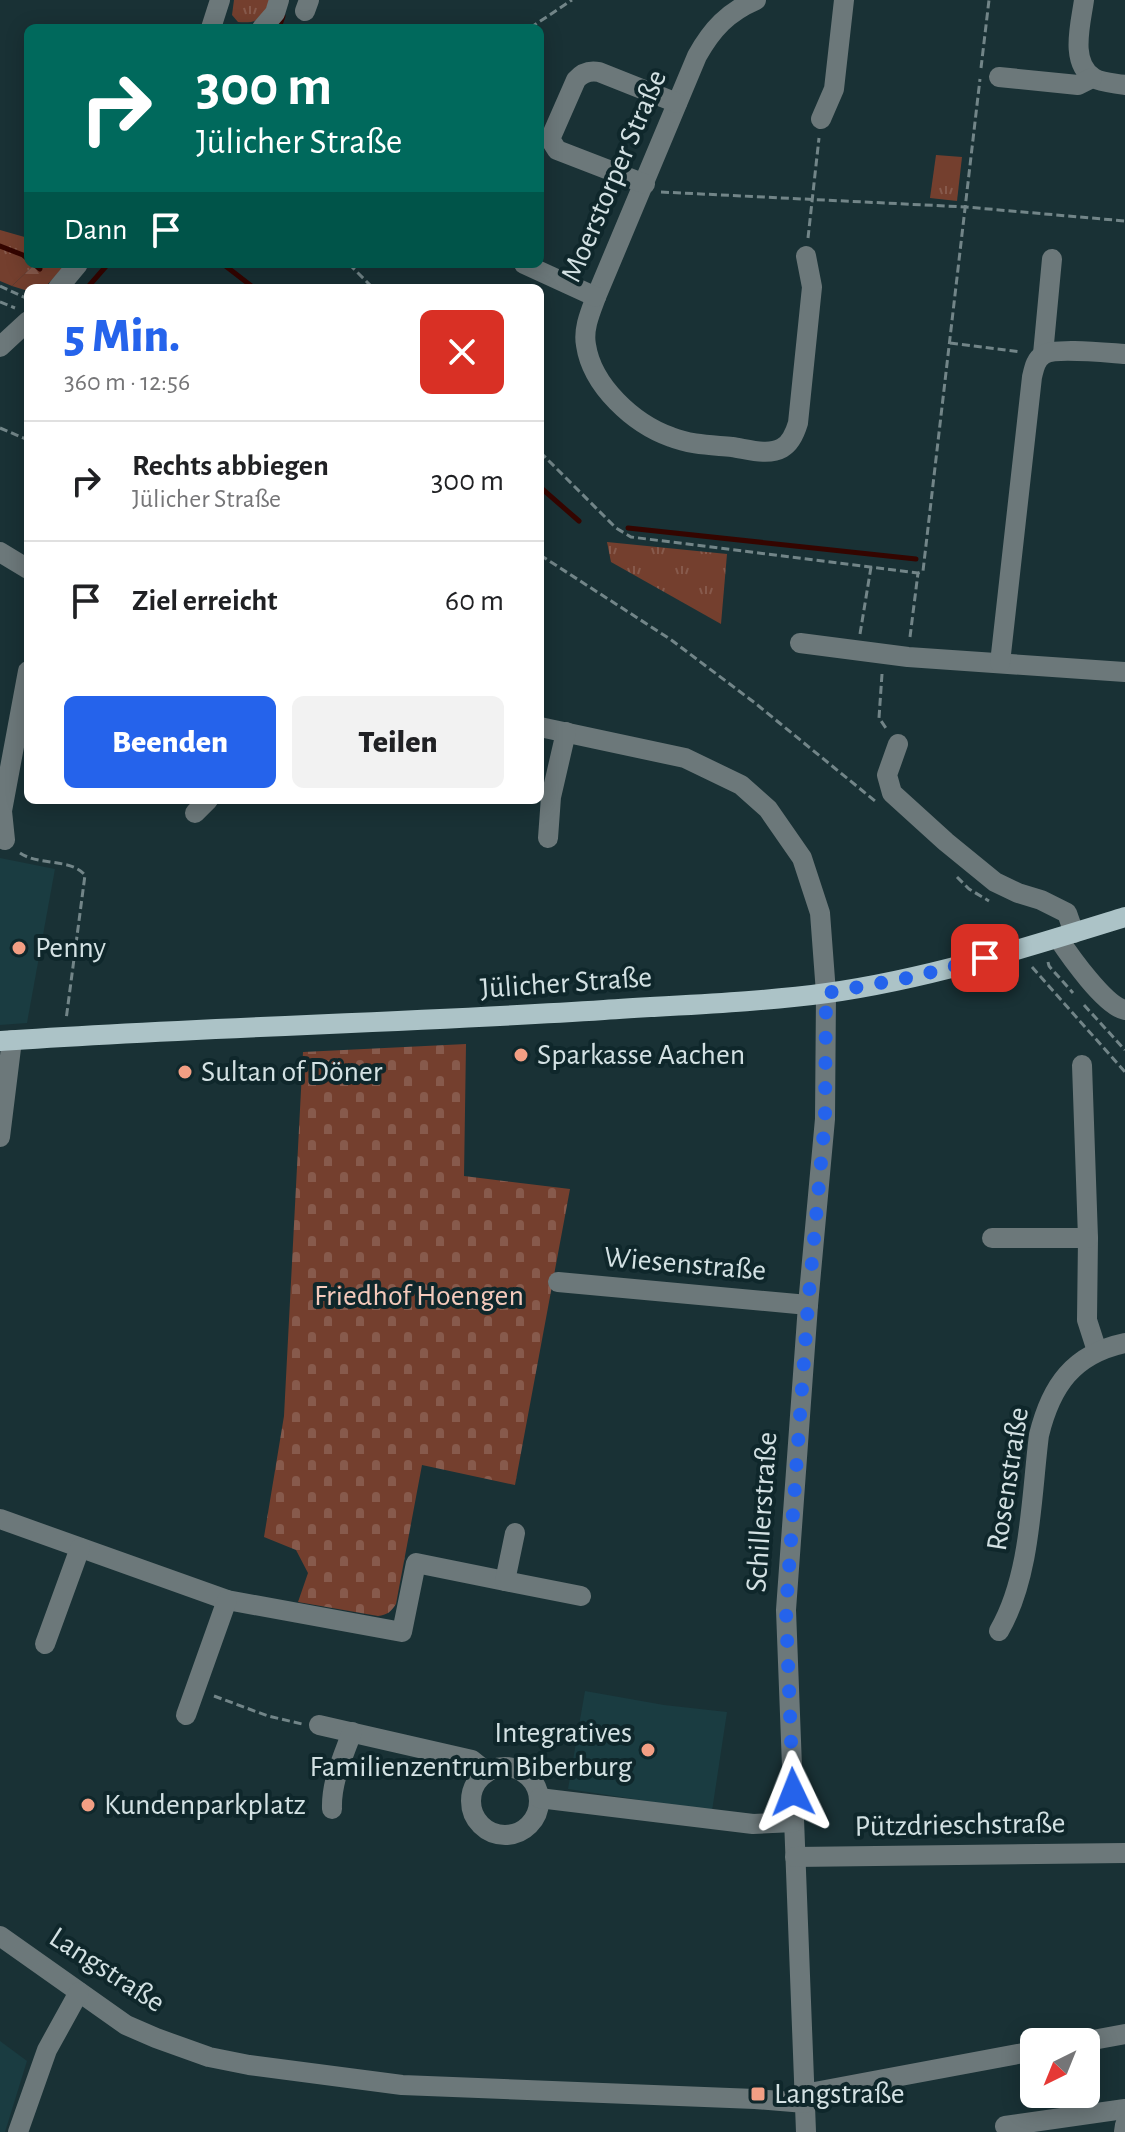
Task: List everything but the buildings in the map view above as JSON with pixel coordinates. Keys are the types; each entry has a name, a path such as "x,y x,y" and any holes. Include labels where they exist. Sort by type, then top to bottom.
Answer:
{"main road":[{"name":"Jülicher Straße","path":"6,1040 478,1018 826,993 913,977 1125,917"}],"street":[{"path":"212,24 220,0"},
{"path":"265,24 275,13 279,0"},
{"name":"Moerstorper Straße","path":"756,0 726,16 708,35 596,297 587,321 585,345 604,387 622,407 668,437 688,443 768,451 784,448 798,423 812,287 806,256"},
{"path":"821,119 834,89 844,0"},
{"path":"1084,0 1078,54 1082,66 1092,78 1125,85"},
{"path":"643,187 557,150 551,137 576,80 591,70 677,103"},
{"path":"999,77 1078,85 1092,78"},
{"path":"1000,663 1032,377 1035,365 1043,354 1052,259"},
{"path":"61,284 75,268"},
{"path":"533,268 596,297"},
{"path":"0,347 24,325"},
{"path":"1043,354 1072,351 1125,354"},
{"path":"0,552 24,567"},
{"path":"800,643 908,657 1125,672"},
{"path":"5,840 2,811 24,693"},
{"name":"Schillerstraße","path":"544,728 685,758 741,785 784,829 802,858 820,913 826,993 825,1119 786,1610 806,2132"},
{"path":"548,838 551,797 566,732"},
{"path":"898,744 887,775 892,793 995,882 1067,913 1066,935 1070,957 1108,1001 1119,1010 1125,1010"},
{"path":"0,1137 6,1040"},
{"path":"1082,1065 1088,1238 1087,1320 1097,1351"},
{"path":"992,1238 1088,1238"},
{"name":"Wiesenstraße","path":"558,1282 808,1305"},
{"name":"Rosenstraße","path":"999,1631 1016,1596 1023,1570 1039,1435 1052,1394 1077,1363 1097,1351 1125,1343"},
{"path":"0,1519 227,1600 402,1632 416,1563 581,1596"},
{"path":"505,1581 515,1533"},
{"path":"45,1644 80,1548"},
{"path":"186,1715 227,1600"},
{"path":"319,1725 472,1760 487,1772"},
{"path":"332,1809 335,1778 352,1732"},
{"path":"500,1767 514,1768 526,1774 535,1785 539,1798 537,1814 527,1828 513,1835 497,1835 482,1828 472,1815 470,1799 475,1783 487,1772 500,1767"},
{"path":"539,1798 753,1824 794,1822"},
{"name":"Pützdrieschstraße","path":"795,1857 1125,1853"},
{"name":"Langstraße","path":"0,1936 126,2025 156,2038 209,2057 249,2065 402,2085 804,2099 1020,2054"},
{"path":"18,2132 47,2050 79,1992"},
{"path":"1100,2039 1125,2034"},
{"path":"1005,2126 1125,2109"},
{"path":"1124,2132 1125,2125"}],"path":[{"path":"536,24 572,0"},
{"path":"544,456 616,528 631,537 918,573 923,571 989,0"},
{"path":"806,256 821,119"},
{"path":"643,187 966,207 1125,221"},
{"path":"353,268 369,284"},
{"path":"0,286 24,297"},
{"path":"950,343 1043,354"},
{"path":"0,428 24,438"},
{"path":"544,558 670,639 755,703 880,807"},
{"path":"857,651 871,567"},
{"path":"908,657 918,573"},
{"path":"884,654 879,718 898,744"},
{"path":"5,840 28,859 77,868 85,875 65,1038"},
{"path":"947,868 984,900 998,904"},
{"path":"1016,950 1125,1072"},
{"path":"196,1689 268,1716 311,1727 319,1725"}],"shaded area":[{"name":"Penny","path":"0,858 55,869 27,1023 0,1025"},
{"name":"Integratives Familienzentrum Biberburg","path":"585,1691 727,1712 712,1811 568,1789"},
{"path":"0,2041 27,2061 5,2132 0,2132"}],"green space":[{"path":"234,0 271,0 259,18 251,22 238,22 232,15"},
{"path":"936,155 962,157 957,201 930,198"},
{"path":"0,230 24,237 24,268 31,268 12,286 0,281"},
{"path":"31,268 63,268 48,284 24,284 24,290 12,286"},
{"path":"607,542 727,554 721,624 611,562"},
{"name":"Friedhof Hoengen","path":"466,1044 464,1176 570,1189 515,1485 422,1465 396,1604 392,1609 378,1616 298,1602 308,1573 296,1550 264,1537 284,1416 303,1052"}],"waterway":[{"path":"280,24 283,16"},
{"path":"0,246 24,256"},
{"path":"90,284 104,268"},
{"path":"228,268 249,284"},
{"path":"544,490 579,521"},
{"path":"628,528 916,559"}],"place":[{"name":"Penny","path":"19,948"},
{"name":"Sparkasse Aachen","path":"521,1055"},
{"name":"Sultan of Döner","path":"185,1072"},
{"name":"Integratives Familienzentrum Biberburg","path":"648,1750"},
{"name":"Kundenparkplatz","path":"88,1805"},
{"name":"Langstraße","path":"758,2094"}],"route":[{"path":"793,1792 786,1610 825,1119 826,993 913,977 985,958"}]}
